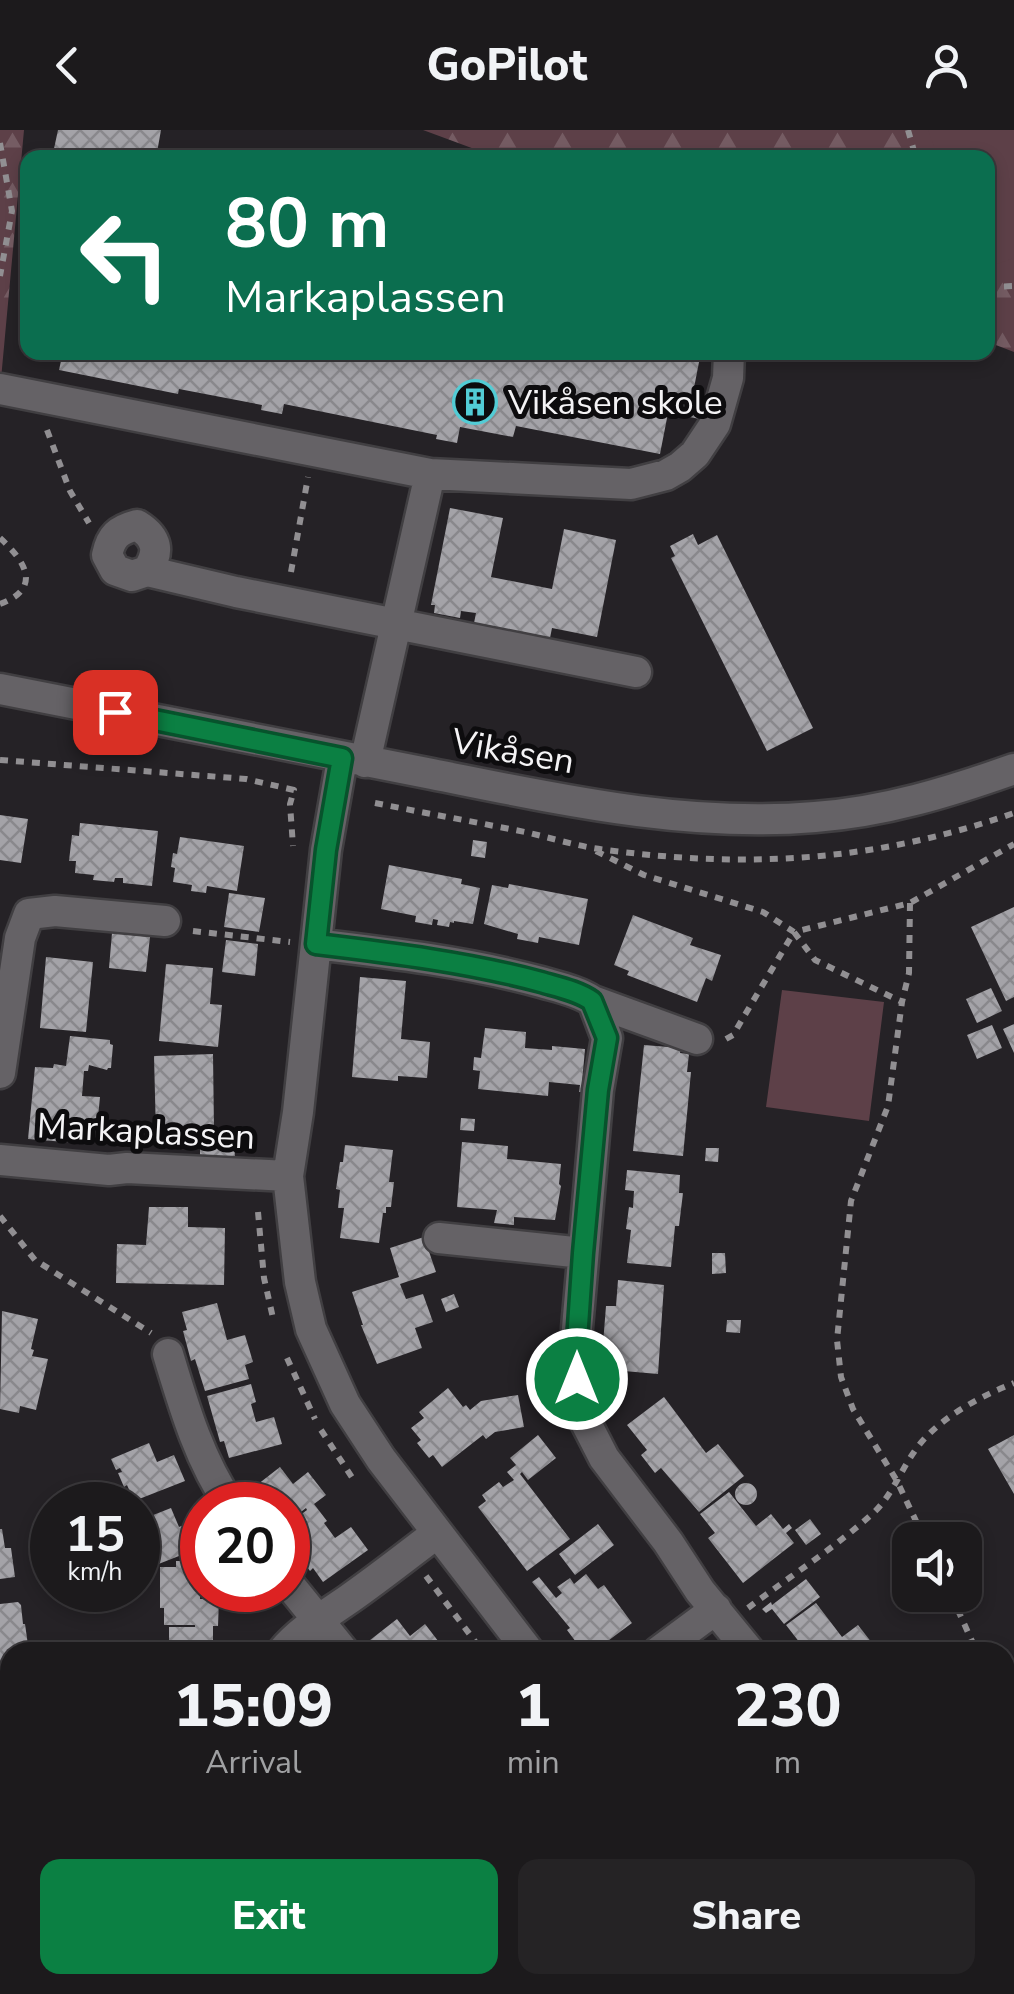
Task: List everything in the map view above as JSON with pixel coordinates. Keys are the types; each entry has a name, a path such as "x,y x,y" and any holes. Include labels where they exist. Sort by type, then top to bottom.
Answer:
{"street":[{"path":"0,388 430,474 630,484 666,475 695,454 715,424 728,378 729,360"},
{"name":"Markaplassen","path":"430,474 397,624 326,850 288,1176 300,1282 311,1329 345,1404 381,1459 522,1642"},
{"path":"110,542 120,530 137,525 149,532 155,546 154,560 146,572 636,672"},
{"name":"Vikåsen","path":"0,689 353,760 668,816 740,820 880,809 949,792 1014,769"},
{"name":"Markaplassen","path":"0,1073 20,938 14,911 166,922"},
{"path":"316,944 510,974 563,988 697,1039"},
{"path":"592,1001 607,1038 598,1090 576,1355 582,1415 604,1458 700,1591 742,1642"},
{"name":"Markaplassen","path":"0,1160 110,1170 288,1176"},
{"path":"439,1238 583,1253"},
{"path":"168,1354 193,1433 216,1482"},
{"path":"291,1642 437,1533"},
{"path":"310,1609 336,1642"},
{"path":"676,1642 722,1616"}],"path":[{"path":"0,143 12,211 0,276"},
{"path":"37,396 70,491 85,518 110,542"},
{"path":"286,602 313,451"},
{"path":"0,538 18,554 26,578 22,591 0,604"},
{"path":"0,760 246,779 294,790 290,804 293,850"},
{"path":"697,1039 723,1041 733,1035 794,932 910,903 1014,844"},
{"path":"590,848 644,876 763,912 794,932 815,960 902,1002"},
{"path":"910,903 909,973 888,1106 852,1201 837,1340 842,1377 853,1409 897,1481 916,1522"},
{"path":"166,922 170,928 283,942 285,923"},
{"path":"0,1216 35,1260 154,1335 168,1354"},
{"path":"722,1616 874,1513 916,1448 947,1418 990,1392 1014,1383"},
{"path":"958,1612 972,1642"}],"green space":[{"path":"0,130 24,130 20,150 0,390"},
{"path":"423,130 1014,130 1014,352 995,345 995,150 477,150"},
{"path":"928,130 1014,130 1014,258 995,265 995,150 935,150"},
{"path":"782,990 884,1002 869,1121 766,1107"}],"building":[{"path":"58,130 161,130 157,150 54,150"},
{"name":"Vikåsen skole","path":"61,360 699,360 692,398 704,401 700,419 668,413 660,454 516,426 513,437 460,427 457,443 436,439 437,435 284,404 282,414 261,410 262,405 179,389 178,394 59,370"},
{"path":"450,508 503,518 491,577 552,589 564,529 616,540 597,637 552,628 550,638 474,623 476,613 461,611 460,618 434,613 435,605 431,605"},
{"path":"693,534 698,545 717,535 813,728 767,751 671,558 675,556 670,546"},
{"path":"0,815 28,819 21,863 0,860"},
{"path":"80,823 158,831 152,886 123,883 123,878 115,878 114,882 93,880 94,875 75,873 76,861 69,861 72,835 79,836"},
{"path":"180,837 244,846 237,891 207,886 206,893 191,891 192,885 173,882 173,853 177,854"},
{"path":"473,840 487,842 485,858 471,856"},
{"path":"389,865 462,879 461,884 480,888 473,924 454,921 449,927 437,925 438,920 433,919 432,925 415,922 416,916 381,909"},
{"path":"509,884 588,899 579,945 539,937 538,943 517,939 518,934 484,924 492,885 508,888"},
{"path":"229,893 265,898 259,932 224,927"},
{"path":"1014,907 1014,997 1006,1001 971,927"},
{"path":"633,915 693,938 690,945 721,955 712,981 706,978 697,1002 627,975 629,971 614,965"},
{"path":"112,933 150,937 146,972 109,968"},
{"path":"226,940 258,944 255,976 222,972"},
{"path":"46,957 93,962 86,1032 40,1028"},
{"path":"166,964 213,968 210,1004 222,1005 218,1047 159,1041"},
{"path":"360,977 406,981 401,1039 430,1042 427,1078 398,1076 398,1081 352,1077"},
{"path":"991,988 1002,1011 977,1023 966,999"},
{"path":"1014,1024 1014,1053 1003,1029"},
{"path":"992,1025 1002,1048 977,1059 967,1035"},
{"path":"485,1028 526,1032 525,1048 585,1049 584,1092 579,1092 580,1085 549,1082 548,1096 478,1089 480,1071 473,1070 474,1057 481,1058"},
{"path":"70,1036 110,1040 113,1045 111,1068 89,1065 88,1071 84,1071 82,1096 100,1097 96,1138 78,1137 78,1143 28,1139 35,1067 66,1066"},
{"path":"644,1045 681,1048 680,1053 689,1054 687,1072 691,1072 683,1156 633,1151"},
{"path":"213,1054 214,1130 234,1130 235,1160 200,1161 200,1134 156,1135 154,1056"},
{"path":"461,1118 475,1119 474,1131 460,1130"},
{"path":"462,1142 508,1146 507,1159 561,1164 555,1220 514,1217 514,1225 494,1223 497,1210 457,1207"},
{"path":"345,1145 393,1150 391,1207 383,1213 379,1243 340,1238 344,1208 338,1208 340,1190 336,1189"},
{"path":"706,1148 719,1148 718,1162 705,1161"},
{"path":"627,1170 680,1175 679,1193 683,1193 671,1267 627,1263 631,1230 626,1229 634,1191 625,1190"},
{"path":"149,1207 188,1207 188,1227 225,1228 224,1285 116,1283 117,1244 146,1245"},
{"path":"424,1237 436,1272 400,1284 406,1299 423,1294 433,1322 415,1328 422,1348 377,1364 352,1292 399,1277 390,1248"},
{"path":"712,1253 725,1253 726,1273 712,1274"},
{"path":"618,1280 664,1285 658,1374 601,1369 606,1306 616,1306"},
{"path":"454,1294 459,1307 446,1312 441,1299"},
{"path":"217,1303 227,1340 245,1335 253,1362 245,1365 249,1379 205,1391 195,1359 191,1361 182,1312"},
{"path":"2,1311 38,1319 32,1356 48,1359 36,1410 20,1406 19,1413 0,1409"},
{"path":"727,1320 741,1320 740,1333 726,1332"},
{"path":"251,1384 256,1422 274,1417 282,1444 229,1458 224,1441 220,1442 207,1396"},
{"path":"448,1388 470,1410 481,1401 518,1395 524,1427 495,1432 486,1439 483,1435 442,1467 417,1443 421,1440 411,1428 424,1418 419,1412"},
{"path":"664,1397 706,1453 718,1444 744,1476 699,1512 661,1468 655,1473 641,1455 647,1450 627,1425"},
{"path":"538,1435 556,1458 528,1480 520,1474 570,1539 527,1571 478,1507 486,1501 482,1495 499,1482 503,1487 514,1480 507,1472 516,1465 510,1458"},
{"path":"1014,1435 1014,1494 988,1449"},
{"path":"149,1443 157,1462 174,1455 185,1481 160,1491 160,1482 122,1482 118,1473 122,1472 120,1468 116,1470 111,1459"},
{"path":"280,1467 291,1482 261,1482"},
{"path":"308,1472 326,1495 314,1504 335,1538 351,1527 368,1550 323,1582 313,1568 310,1571 310,1482 296,1482"},
{"path":"746,1483 754,1486 754,1502 746,1505 738,1502 735,1494 738,1486"},
{"path":"729,1492 756,1526 771,1514 783,1529 789,1524 792,1528 786,1533 794,1543 743,1583 708,1538 715,1533 700,1514"},
{"path":"171,1508 180,1527 180,1556 160,1563 160,1512"},
{"path":"810,1519 821,1534 806,1545 795,1530"},
{"path":"598,1524 614,1545 575,1575 559,1554"},
{"path":"0,1529 5,1548 11,1548 15,1577 0,1579"},
{"path":"176,1561 180,1561 180,1612 219,1612 213,1642 169,1642 169,1627 195,1627 164,1625 160,1567 176,1567"},
{"path":"586,1574 598,1589 604,1585 632,1623 606,1642 576,1642 567,1630 570,1628 532,1582 539,1577 556,1598 562,1593 557,1587 570,1578 574,1584"},
{"path":"806,1579 820,1597 784,1624 772,1609 766,1613 762,1609 771,1602 772,1605"},
{"path":"816,1603 842,1637 858,1625 871,1642 799,1642 786,1625"},
{"path":"0,1604 21,1605 28,1642 0,1642"},
{"path":"397,1619 410,1636 425,1624 439,1642 368,1642"}],"place":[{"name":"Vikåsen skole","path":"475,402"}],"route":[{"path":"115,712 342,758 326,850 316,944 510,974 563,988 592,1001 607,1038 598,1090 583,1253 577,1379"}]}
